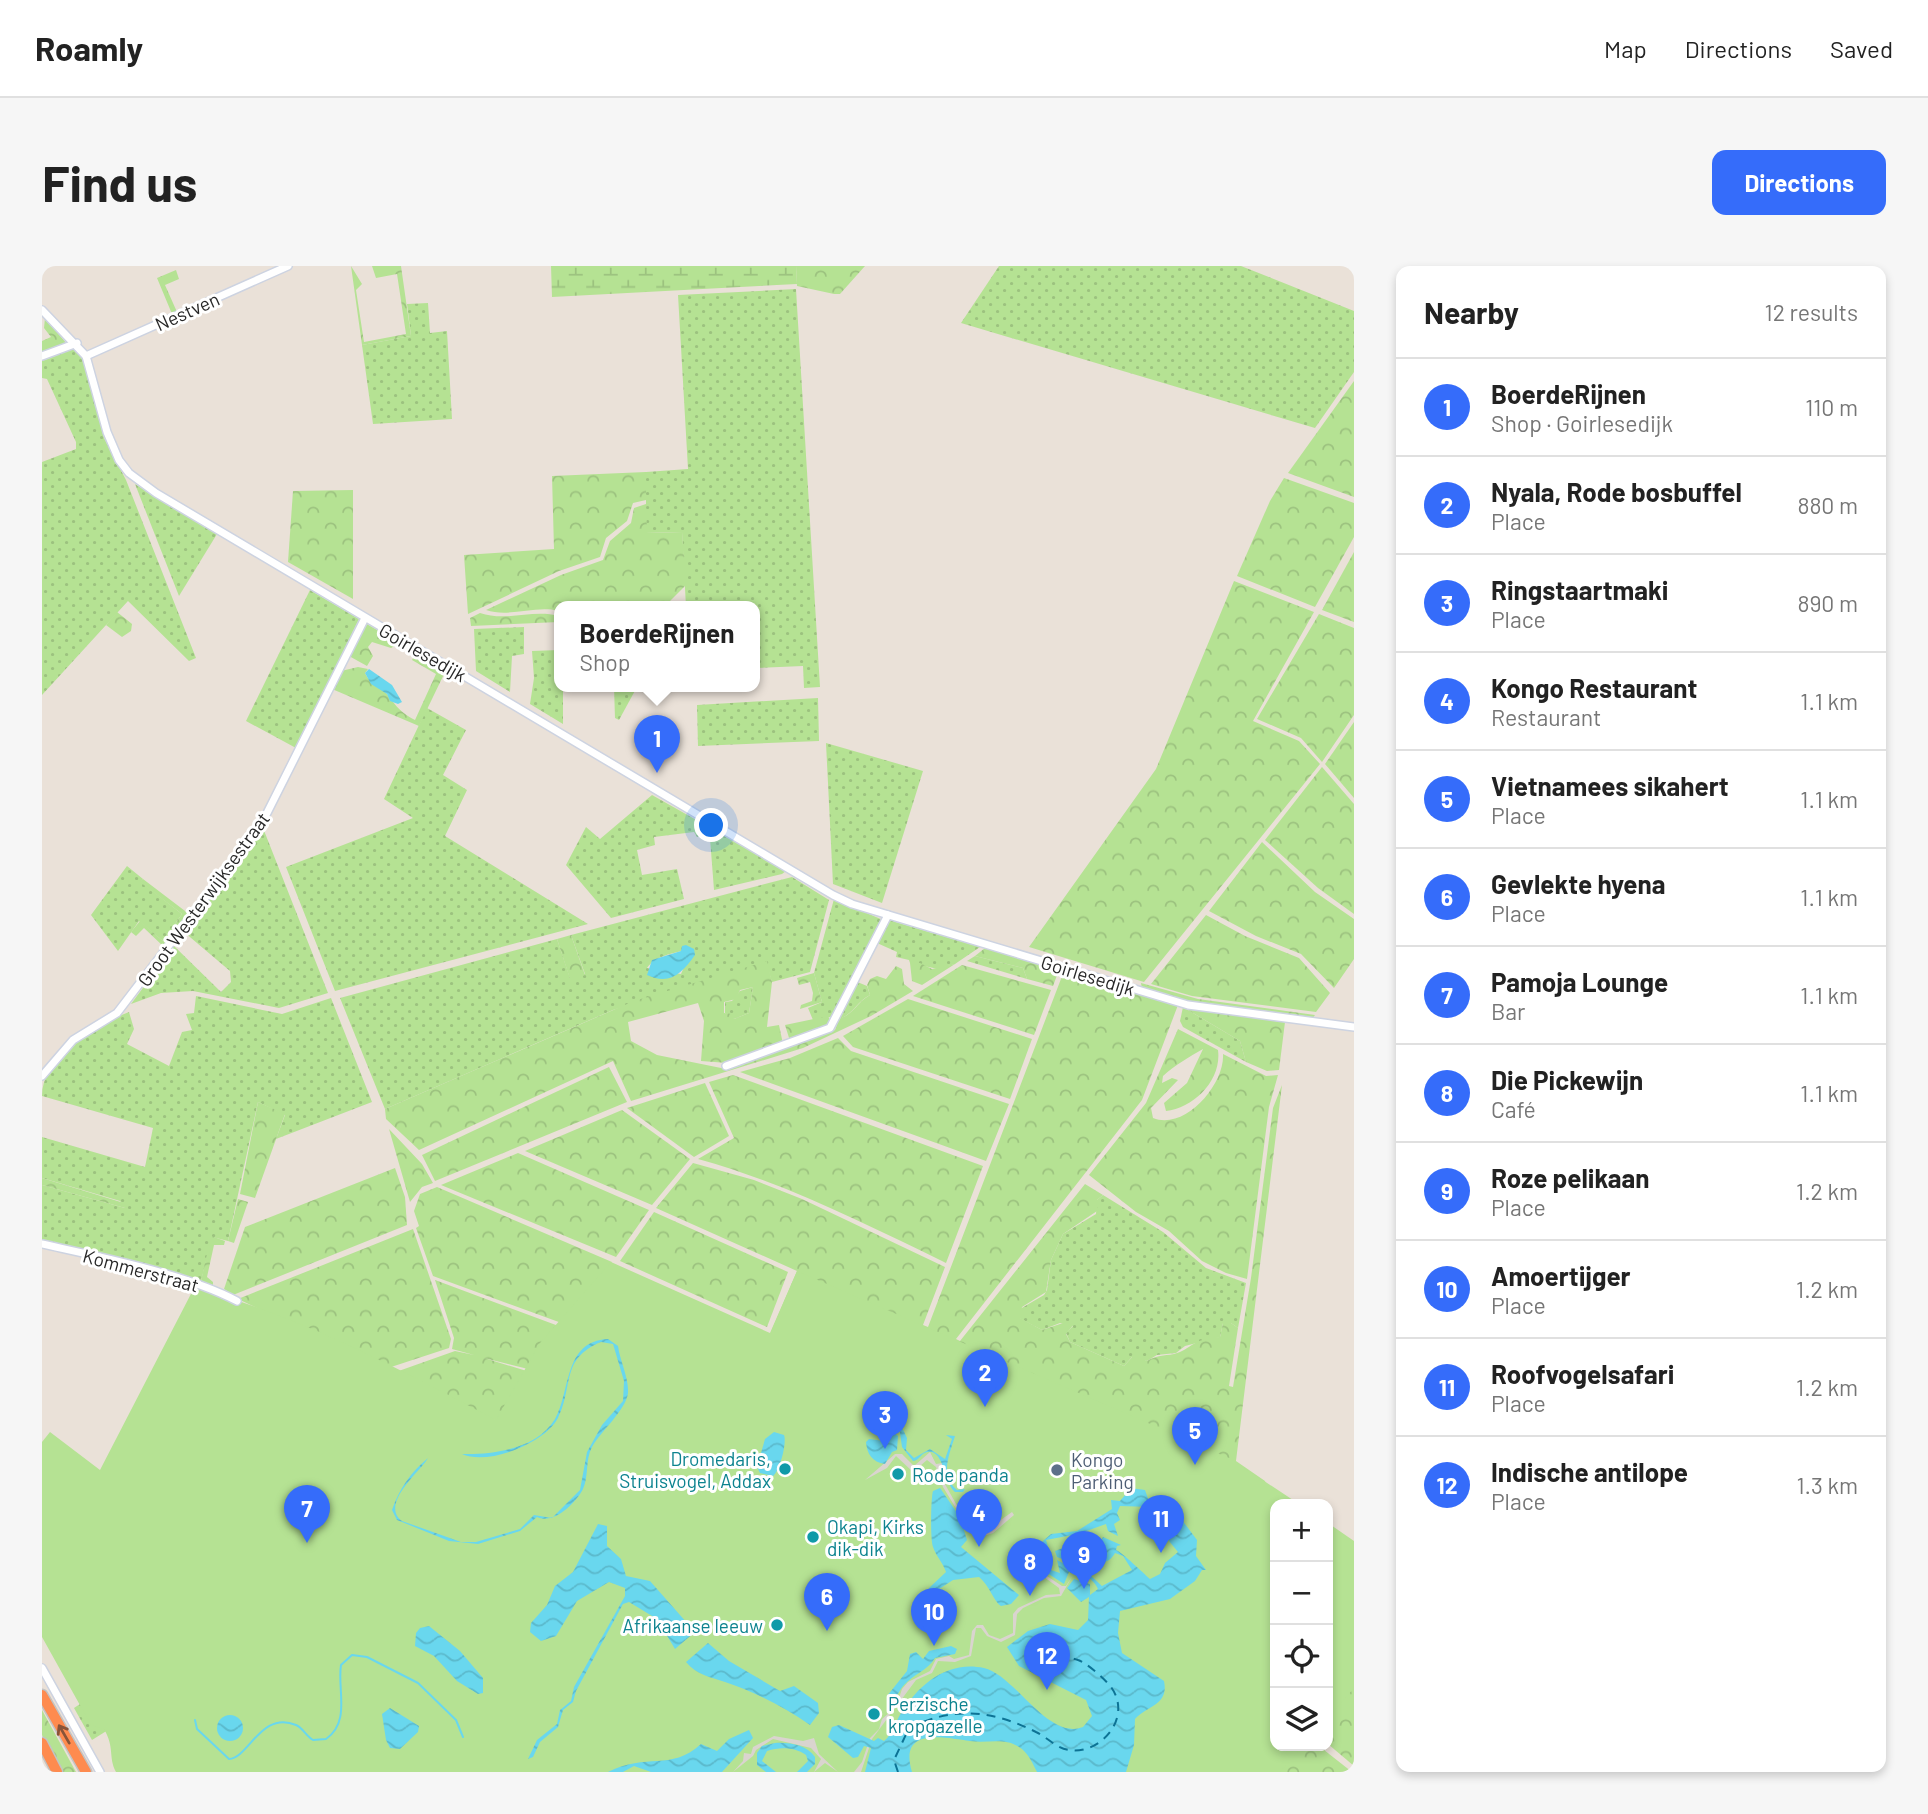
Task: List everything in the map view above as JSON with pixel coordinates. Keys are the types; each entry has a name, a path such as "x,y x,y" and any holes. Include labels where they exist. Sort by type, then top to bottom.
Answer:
{"highway":[{"path":"42,1695 86,1772"},
{"path":"42,1743 57,1772"}],"street":[{"name":"Nestven","path":"86,356 288,266"},
{"name":"Goirlesedijk","path":"42,310 77,343 86,356 113,448 129,473 156,493 833,895 888,915 1188,1005 1354,1027"},
{"path":"42,356 77,343"},
{"name":"Groot Westerwijksestraat","path":"42,1076 73,1040 117,1013 265,819 365,618"},
{"path":"726,1066 825,1030 834,1023 845,995 888,915"},
{"name":"Kommerstraat","path":"42,1244 189,1282 237,1301"},
{"path":"42,1668 100,1772"}],"green space":[{"path":"351,266 362,284 356,290 364,342 406,334 397,274 376,278 372,266 401,266 411,336 362,345"},
{"path":"551,266 796,266 797,284 552,297"},
{"path":"796,266 865,266 840,294 834,294 797,286"},
{"path":"999,266 1241,266 1354,311 1354,372 1315,428 961,323"},
{"path":"176,270 179,279 165,285 177,312 172,314 157,278"},
{"path":"796,289 820,687 804,688 803,666 760,668 760,601 686,601 682,532 646,533 646,472 688,469 678,295"},
{"path":"428,303 430,333 447,331 452,419 373,424 362,345 411,336 407,304"},
{"path":"45,318 67,344 42,353 42,341 51,337 44,328"},
{"path":"73,349 82,356 87,368 104,438 126,480 196,658 189,661 128,601 42,695 42,462 76,449 76,442 47,379 42,378 42,361"},
{"path":"1354,381 1354,497 1288,473"},
{"path":"646,472 646,500 633,503 627,521 606,538 600,557 559,571 468,614 464,555 554,549 552,476"},
{"path":"1284,478 1354,503 1354,537 1315,607 1237,576 1270,501"},
{"path":"135,484 217,534 179,596"},
{"path":"353,490 353,599 288,562 293,491"},
{"path":"646,504 647,533 682,532 686,585 670,601 554,601 554,610 541,609 504,613 486,610 561,575 603,560 610,541 631,523 634,508"},
{"path":"1354,552 1354,622 1322,610"},
{"path":"1234,581 1314,612 1253,721 1299,741 1320,764 1144,982 1029,947 1156,769"},
{"path":"310,590 359,619 296,748 246,721"},
{"path":"117,612 132,624 131,631 122,637 106,625"},
{"path":"480,613 500,616 549,614 554,615 554,622 471,626 470,618"},
{"path":"1319,614 1354,628 1354,715 1322,762 1301,738 1257,719"},
{"path":"365,623 400,643 391,648 372,642 368,647 373,656 367,666 349,656"},
{"path":"524,627 524,654 512,656 510,692 476,671 474,629"},
{"path":"554,650 554,692 563,692 563,724 530,704 534,678 532,651"},
{"path":"416,653 446,670 419,726 332,689 341,671 358,667 368,669 365,673 370,681 383,690 401,711 415,720 436,674 412,660"},
{"path":"614,692 634,692 619,720 615,718"},
{"path":"818,698 819,741 698,746 697,705"},
{"path":"427,708 466,730 443,775 467,790 445,836 588,924 335,991 286,867 413,818 384,799"},
{"path":"1354,722 1354,798 1325,764"},
{"path":"826,743 923,771 882,903 833,884"},
{"path":"1322,767 1354,804 1354,914 1318,888 1265,840"},
{"path":"652,795 716,831 697,837 694,832 654,837 655,845 637,850 642,875 677,869 684,899 611,918 566,865 586,827 600,839"},
{"path":"263,828 328,993 279,1008 193,991 161,993 131,1004 174,946 221,992 231,982 230,971 184,932"},
{"path":"724,834 786,871 714,890 710,838"},
{"path":"1262,842 1315,892 1354,919 1354,959 1334,988 1301,954 1256,936 1209,911"},
{"path":"127,866 143,879 141,882 182,914 163,941 139,921 118,951 91,915"},
{"path":"792,877 829,900 810,972 772,982 766,962 613,1010 385,1109 340,998 557,939 570,978 585,974 571,935","holes":["692,949 681,974 647,968 660,958"]},
{"path":"143,879 189,914 164,947 144,928 136,936 131,932 140,921 163,941 182,914 140,882"},
{"path":"834,899 883,920 832,1024 830,1017 813,1020 808,1008 822,1002 814,973"},
{"path":"1206,915 1245,936 1299,958 1330,993 1316,1012 1192,996 1151,984"},
{"path":"889,920 980,947 955,964 938,969 910,963 909,960 896,957 897,952 877,943"},
{"path":"571,935 585,975 570,979 557,939"},
{"path":"985,948 1059,970 1053,986 1027,979 1023,968 975,956"},
{"path":"975,956 1023,968 1027,979 967,961"},
{"path":"767,961 772,982 767,1027 779,1025 783,1044 727,1063 701,1061 704,1021 698,1003 628,1022 631,1041 657,1055 726,1069 835,1030 839,1019 870,995 867,985 870,979 877,976 886,979 896,966 902,969 904,984 913,991 871,1016 803,1048 631,1101 613,1061 419,1150 386,1119 385,1109 634,1001","holes":["753,987 749,1013 734,1019 732,1014 724,1013 724,1002 736,999 740,990"]},
{"path":"910,963 920,963 932,969 955,964 922,985 912,981"},
{"path":"962,965 1051,990 1034,1035 913,996"},
{"path":"1064,971 1178,1005 1142,1100 956,1339 960,1341 1085,1184 1103,1195 1097,1200 1097,1211 1063,1234 1051,1260 1046,1292 1022,1307 1020,1318 1042,1330 1072,1320 1074,1324 1066,1334 1070,1342 1124,1366 1134,1355 1147,1361 1180,1352 1204,1339 1220,1337 1223,1323 1231,1323 1238,1328 1229,1386 1233,1387 1251,1278 1273,1108 1282,1085 1236,1461 1265,1481 1266,1485 762,1353 797,1271 656,1208 693,1163 754,1180 802,1199 945,1267 923,1325 928,1327"},
{"path":"814,973 822,1002 800,1009 801,1005 812,1001 813,993 810,982 799,985 797,978"},
{"path":"855,981 867,986 870,995 839,1019"},
{"path":"1141,983 1198,999 1315,1015 1312,1019 1194,1004 1142,989"},
{"path":"753,987 749,1013 734,1019 725,1013 725,1002 732,1001 740,991"},
{"path":"196,996 282,1014 331,998 372,1102 276,1139 285,1115 258,1102 228,1241 212,1237 201,1281 42,1242 42,1185 125,1208 120,1201 42,1178 42,1137 145,1167 153,1128 42,1096 44,1081 51,1068 73,1044 101,1025 129,1012 134,1029 127,1044 169,1066 182,1032 192,1030 186,1014 194,1013"},
{"path":"908,999 1032,1039 1010,1099 853,1047 843,1036"},
{"path":"1183,1007 1240,1041 1246,1062 1183,1027 1180,1021"},
{"path":"1183,1007 1285,1022 1279,1070 1267,1071 1246,1062 1240,1041"},
{"path":"828,1016 832,1024 790,1041 785,1025"},
{"path":"1178,1029 1218,1050 1216,1072 1211,1082 1196,1098 1176,1109 1166,1111 1164,1103 1187,1083 1203,1049 1172,1068 1163,1076 1162,1083 1172,1078 1178,1080 1151,1108 1153,1118 1178,1118 1201,1102 1217,1078 1223,1054 1266,1076 1278,1075 1269,1107 1247,1279 1226,1273 1202,1261 1169,1231 1136,1212 1089,1175 1146,1103"},
{"path":"838,1038 851,1051 1009,1104 986,1161 740,1072 790,1058"},
{"path":"609,1067 627,1102 435,1181 422,1155"},
{"path":"733,1075 983,1166 946,1263 793,1192 698,1159 734,1138 709,1082"},
{"path":"705,1083 729,1136 694,1157 627,1108"},
{"path":"258,1102 285,1114 255,1198 240,1194"},
{"path":"622,1110 690,1159 652,1205 525,1151"},
{"path":"389,1129 422,1164 433,1183 422,1187 410,1202"},
{"path":"518,1153 649,1210 616,1257 441,1185"},
{"path":"395,1168 405,1197 407,1225 233,1295 224,1289 245,1227"},
{"path":"42,1178 124,1203 125,1208 42,1185"},
{"path":"437,1187 612,1262 567,1325 433,1276 416,1228 419,1226 414,1211 420,1194"},
{"path":"1103,1195 1163,1232 1206,1268 1246,1283 1238,1328 1231,1323 1223,1323 1220,1337 1185,1346 1176,1353 1157,1355 1147,1361 1132,1357 1124,1366 1070,1342 1066,1333 1073,1326 1060,1323 1042,1330 1019,1318 1020,1309 1044,1295 1047,1290 1051,1260 1063,1234 1096,1214 1097,1200"},
{"path":"238,1199 248,1202 234,1243 228,1241"},
{"path":"654,1212 788,1272 767,1327 620,1261"},
{"path":"413,1229 451,1339 449,1348 385,1369 238,1299"},
{"path":"211,1236 225,1241 224,1245 214,1245 207,1277 213,1282 213,1286 201,1281"},
{"path":"611,1262 770,1333 797,1271 1231,1459 1291,1499 1270,1499 1270,1751 1299,1751 1280,1772 116,1772 104,1729 91,1725 42,1637 42,1442 50,1432 100,1470 194,1288 273,1313 349,1345 496,1420 540,1343"},
{"path":"435,1280 564,1328 536,1371 484,1358 530,1372 499,1422 393,1373 455,1351 474,1355 452,1349 454,1338"},
{"path":"1333,1526 1354,1541 1354,1688 1333,1712"},
{"path":"1354,1680 1354,1766 1333,1748 1333,1704"},
{"path":"89,1698 108,1730 92,1740 74,1708"},
{"path":"42,1710 76,1772 61,1772 42,1735"},
{"path":"1294,1751 1325,1751 1352,1772 1276,1772"}],"shaded area":[{"path":"930,1452 936,1464 943,1463 941,1477 970,1529 988,1529 1012,1512 1014,1515 993,1533 981,1537 971,1533 943,1487 936,1467 927,1460 913,1472 896,1456 887,1468 865,1480 895,1454 902,1454 914,1466"},
{"path":"1041,1548 1027,1563 1062,1586 1066,1586 1073,1575 1061,1596 1044,1598 1023,1608 1017,1614 1015,1635 1001,1642 987,1636 981,1628 976,1628 971,1656 955,1662 938,1661 932,1673 916,1680 896,1707 902,1689 908,1682 930,1671 936,1659 949,1656 954,1659 969,1655 972,1631 977,1625 983,1625 989,1635 1000,1639 1013,1633 1013,1614 1018,1608 1046,1595 1060,1594 1059,1588 1025,1563"},
{"path":"896,1707 872,1739 861,1772 854,1772 862,1762 870,1738 879,1729 882,1719"},
{"path":"774,1736 803,1741 814,1738 819,1754 838,1772 825,1763 814,1772 821,1759 811,1748 773,1739 756,1750 753,1756 733,1772 743,1761 744,1753 751,1754 753,1747"}],"water":[{"path":"369,669 392,685 402,702 398,704 390,701 387,694 371,684 365,673"},
{"path":"682,946 694,949 695,955 675,976 662,979 647,975 652,960 681,951"},
{"path":"608,1339 618,1346 627,1381 626,1400 592,1447 583,1489 569,1507 553,1517 580,1490 587,1452 602,1425 623,1401 624,1381 613,1344 601,1342 579,1357 570,1374 558,1418 541,1436 529,1444 500,1454 473,1457 462,1454 500,1451 526,1444 537,1437 555,1419 560,1408 571,1370 576,1358 593,1342"},
{"path":"898,1419 907,1438 906,1450 914,1458 930,1449 945,1459 952,1439 946,1435 955,1436 947,1464 948,1478 957,1490 965,1489 963,1492 955,1492 951,1488 937,1455 933,1452 927,1452 913,1461 902,1447"},
{"path":"892,1431 898,1436 897,1450 892,1452 885,1464 869,1454 866,1442 869,1439 884,1441"},
{"path":"774,1432 784,1435 785,1439 784,1450 773,1476 760,1473 757,1467 765,1439"},
{"path":"428,1458 398,1497 396,1514 402,1521 461,1542 476,1542 520,1529 534,1515 551,1518 537,1517 520,1531 478,1544 449,1541 397,1520 392,1510 398,1495 406,1481"},
{"path":"940,1488 960,1517 967,1540 961,1547 1019,1595 1011,1604 998,1604 979,1577 953,1580 933,1593 929,1588 946,1572 934,1550 931,1536 932,1495 933,1491"},
{"path":"1131,1488 1145,1490 1151,1507 1120,1506 1117,1513 1120,1520 1114,1524 1118,1536 1108,1531 1106,1524 1078,1534 1046,1540 1052,1560 1047,1563 1051,1570 1060,1573 1057,1560 1078,1571 1086,1556 1090,1566 1087,1572 1102,1586 1132,1570 1123,1556 1115,1553 1108,1560 1100,1562 1093,1560 1095,1551 1091,1549 1071,1562 1057,1557 1055,1551 1087,1539 1097,1548 1103,1537 1121,1545 1117,1546 1116,1550 1150,1579 1160,1574 1165,1563 1178,1552 1160,1530 1165,1521 1182,1520 1197,1540 1196,1556 1206,1570 1202,1570 1195,1581 1170,1599 1120,1611 1118,1633 1122,1653 1164,1681 1165,1689 1156,1704 1135,1719 1134,1745 1126,1772 1037,1772 1024,1751 1016,1745 937,1737 918,1741 912,1747 909,1757 912,1772 865,1772 871,1748 864,1746 858,1757 853,1758 828,1737 832,1727 839,1725 874,1741 878,1738 884,1741 908,1702 926,1684 947,1671 971,1666 996,1673 1057,1725 1070,1729 1083,1727 1092,1716 1086,1700 1019,1666 1007,1647 1028,1631 1050,1624 1078,1630 1088,1620 1089,1597 1081,1602 1067,1588 1074,1579 1090,1584 1090,1595 1098,1589 1096,1584 1069,1572 1064,1584 1041,1569 1037,1560 1045,1557 1043,1541 1051,1534 1077,1531 1112,1509 1111,1500 1120,1501"},
{"path":"598,1524 607,1526 607,1546 621,1559 626,1576 650,1581 695,1632 675,1649 657,1619 629,1602 623,1604 576,1691 573,1702 563,1710 558,1727 540,1742 533,1757 528,1759 537,1740 557,1724 560,1710 571,1701 574,1687 625,1596 625,1588 609,1582 577,1601 556,1636 541,1641 530,1632 531,1623 547,1605 555,1586 573,1572"},
{"path":"429,1626 460,1651 483,1678 483,1693 478,1694 457,1681 434,1656 415,1646 416,1633 420,1628"},
{"path":"708,1643 729,1661 780,1691 794,1686 818,1703 819,1713 810,1725 758,1695 695,1670 686,1662"},
{"path":"951,1646 957,1649 955,1654 935,1658 929,1666 908,1681 896,1696 887,1696 907,1671 910,1654 916,1652 923,1659 929,1651"},
{"path":"390,1708 419,1726 418,1732 400,1749 390,1748 386,1740 382,1714"},
{"path":"230,1715 239,1719 243,1728 239,1737 230,1741 221,1737 217,1728 221,1719"},
{"path":"749,1730 753,1738 722,1772 651,1772 634,1766 623,1772 608,1772 635,1763 679,1757 701,1744 717,1751 729,1739"},
{"path":"775,1743 803,1747 815,1757 815,1764 807,1772 797,1772 808,1761 806,1755 792,1749 777,1749 767,1751 762,1761 776,1772 766,1772 757,1765 757,1753 762,1746"}],"waterway":[{"path":"195,1720 197,1729 229,1759 236,1757 265,1729 274,1724 284,1722 296,1725 313,1740 326,1739 334,1732 341,1714 341,1665 352,1655 367,1657 418,1683 456,1720 463,1737"}],"ferry route":[{"path":"898,1772 894,1760 909,1728 942,1716 973,1714 1004,1719 1069,1750 1081,1750 1102,1740 1116,1721 1118,1710 1117,1699 1111,1687 1082,1662 1052,1655 1039,1646"}],"place":[{"name":"BoerdeRijnen","path":"657,773"},
{"name":"Nyala, Rode bosbuffel","path":"985,1407"},
{"name":"Ringstaartmaki","path":"885,1449"},
{"name":"Vietnamees sikahert","path":"1195,1465"},
{"name":"Dromedaris, Struisvogel, Addax","path":"785,1469"},
{"name":"Kongo Parking","path":"1057,1470"},
{"name":"Rode panda","path":"898,1474"},
{"name":"Okapi, Kirks dik-dik","path":"813,1537"},
{"name":"Pamoja Lounge","path":"307,1543"},
{"name":"Kongo Restaurant","path":"979,1547"},
{"name":"Roofvogelsafari","path":"1161,1553"},
{"name":"Roze pelikaan","path":"1084,1589"},
{"name":"Die Pickewijn","path":"1030,1596"},
{"name":"Afrikaanse leeuw","path":"777,1625"},
{"name":"Gevlekte hyena","path":"827,1631"},
{"name":"Amoertijger","path":"934,1646"},
{"name":"Indische antilope","path":"1047,1690"},
{"name":"Perzische kropgazelle","path":"874,1714"}]}
